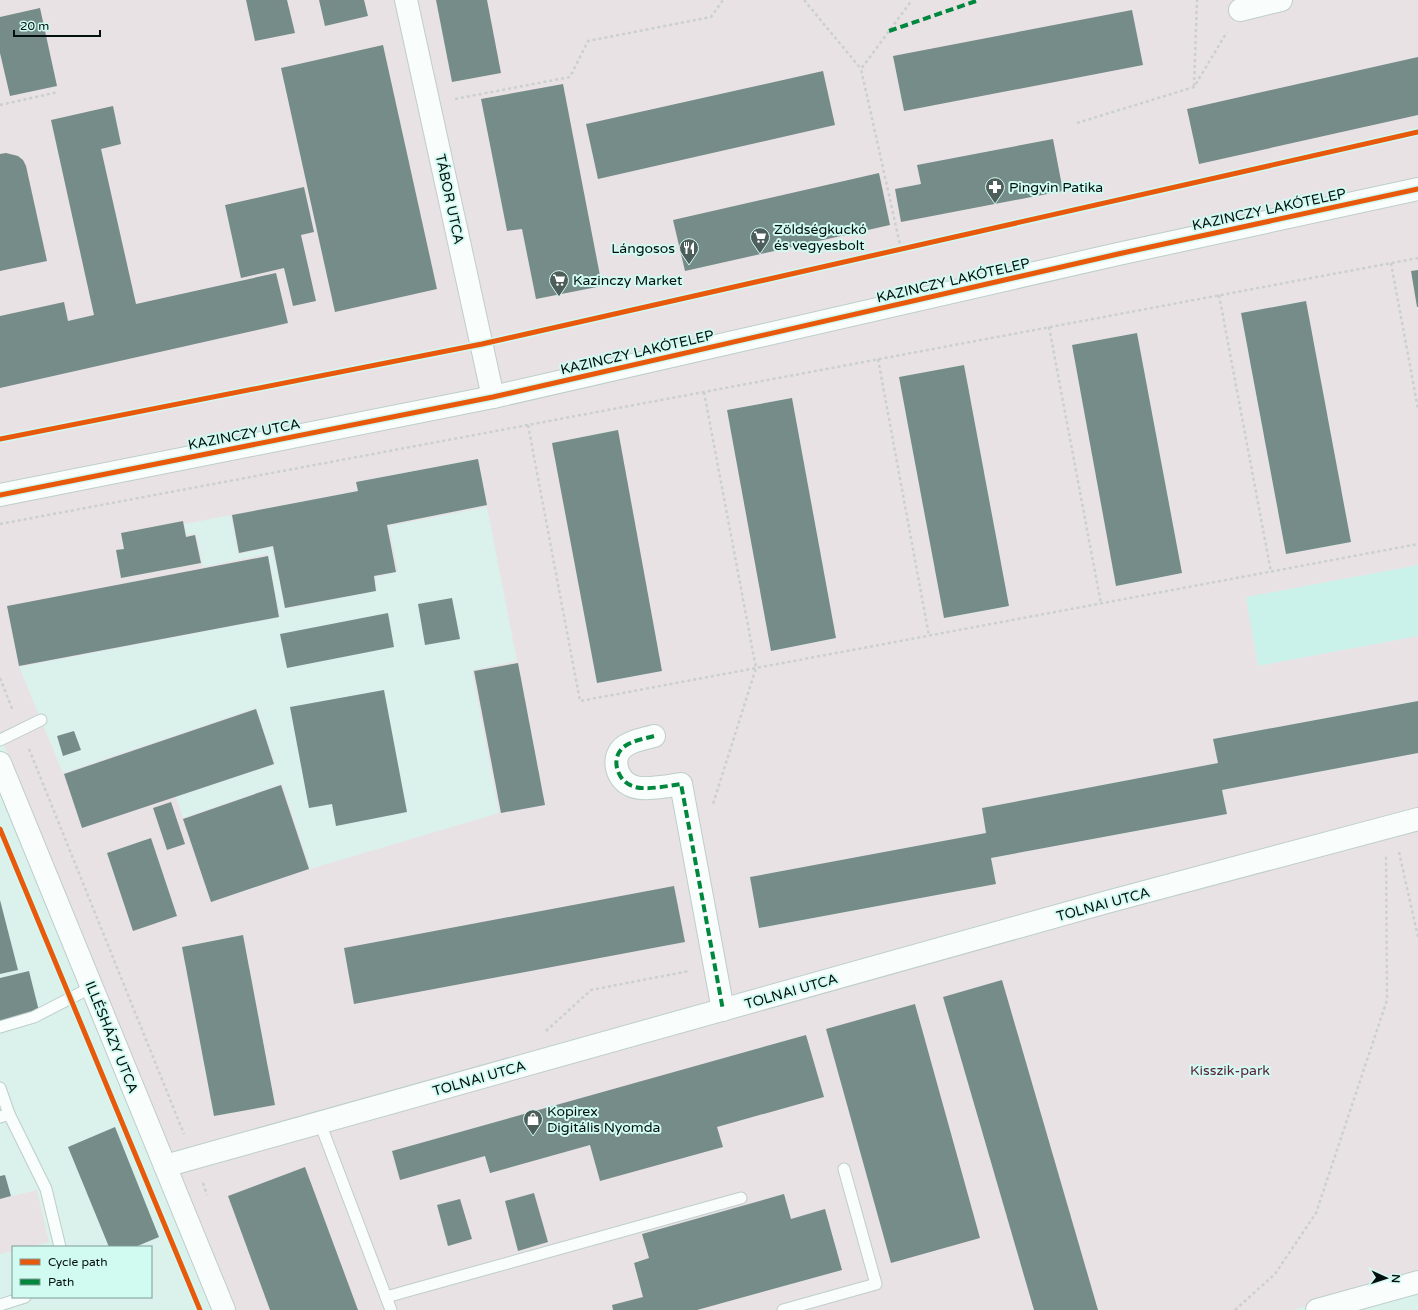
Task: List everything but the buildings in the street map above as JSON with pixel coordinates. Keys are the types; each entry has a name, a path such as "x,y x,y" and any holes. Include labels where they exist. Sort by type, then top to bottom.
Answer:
{"street":[{"name":"TÁBOR UTCA","path":"406,0 493,397"},
{"path":"1240,10 1281,0"},
{"name":"KAZINCZY LAKÓTELEP","path":"493,397 1118,254 1418,189"},
{"name":"KAZINCZY UTCA","path":"0,495 493,397"},
{"path":"654,736 635,741 624,747 616,759 618,775 625,783 633,787 642,788 681,784 723,1010"},
{"name":"ILLÉSHÁZY UTCA","path":"2,774 92,987 224,1310"},
{"name":"TOLNAI UTCA","path":"165,1166 1114,900 1418,819"},
{"path":"1317,1310 1418,1282"}],"lane":[{"path":"0,740 41,720"},
{"path":"0,1027 34,1017 92,987"},
{"path":"0,1088 4,1116 46,1189 60,1246"},
{"path":"320,1123 391,1310"},
{"path":"784,1310 876,1284 844,1169"},
{"path":"386,1297 741,1198"},
{"path":"0,1304 21,1298"}],"path":[{"path":"451,100 570,77 588,41 711,17 723,0"},
{"path":"804,0 861,68 901,249"},
{"path":"861,68 912,0"},
{"path":"1194,87 1197,0"},
{"path":"1076,123 1194,87 1240,10"},
{"path":"0,105 58,92"},
{"path":"893,251 909,247"},
{"path":"0,524 1418,258"},
{"path":"1391,263 1418,409"},
{"path":"1219,295 1271,572"},
{"path":"1050,327 1101,604"},
{"path":"878,359 929,636"},
{"path":"704,392 756,668 711,808"},
{"path":"528,425 580,702 1418,544"},
{"path":"0,678 194,1158 210,1202"},
{"path":"1235,1310 1275,1274 1316,1213 1387,1000 1386,827"},
{"path":"1398,846 1418,937"},
{"path":"542,1034 591,990 714,967"}],"shaded area":[{"path":"1418,565 1418,636 1258,666 1245,597"}],"green space":[{"path":"0,0 401,0 488,394 0,493"},
{"path":"410,0 1418,0 1418,182 496,390"},
{"path":"1418,198 1418,270 1411,272 1418,311 1418,565 1246,597 1258,666 1418,636 1418,701 1213,739 1218,763 982,808 986,833 750,878 760,928 996,884 991,858 1227,814 1222,790 1418,753 1418,811 1103,891 171,1152 0,735 0,501","holes":["1306,301 1351,542 1286,554 1241,313","1137,333 1182,573 1117,586 1072,345","964,365 1009,606 945,618 900,377","792,398 836,638 772,651 727,410","617,430 662,671 597,683 553,443","478,459 487,505 387,525 396,572 374,576 376,591 285,608 273,546 239,553 232,515 358,491 356,482","487,507 517,661 472,670 499,813 310,869 282,784 183,818 176,797 275,764 256,708 63,773 19,667 280,617 268,554 203,567 196,534 187,535 184,524 231,515 238,554 272,547 285,609 377,591 375,577 398,572 389,526","183,522 186,537 195,535 201,563 121,578 116,551 124,549 121,533","518,663 545,804 474,671","151,838 177,916 133,930 107,853","243,935 275,1105 214,1116 182,947"]},
{"name":"Kisszik-park","path":"1418,824 1418,1275 1292,1310 231,1310 173,1168"},
{"path":"37,1190 49,1242 34,1246 12,1246 12,1251 0,1254 0,1199"}],"marked path":[{"path":"889,31 979,0"},
{"path":"654,736 635,741 620,750 616,761 617,768 622,779 632,786 656,788 681,784 723,1010"}],"cycle path":[{"path":"0,439 482,344 1418,132"},
{"path":"0,495 493,397 1118,254 1418,189"},
{"path":"0,829 200,1310"}],"place":[{"name":"Pingvin Patika","path":"995,204"},
{"name":"Zöldségkuckó és vegyesbolt","path":"760,254"},
{"name":"Lángosos","path":"689,265"},
{"name":"Kazinczy Market","path":"559,297"},
{"name":"Kopirex Digitális Nyomda","path":"533,1136"}]}
